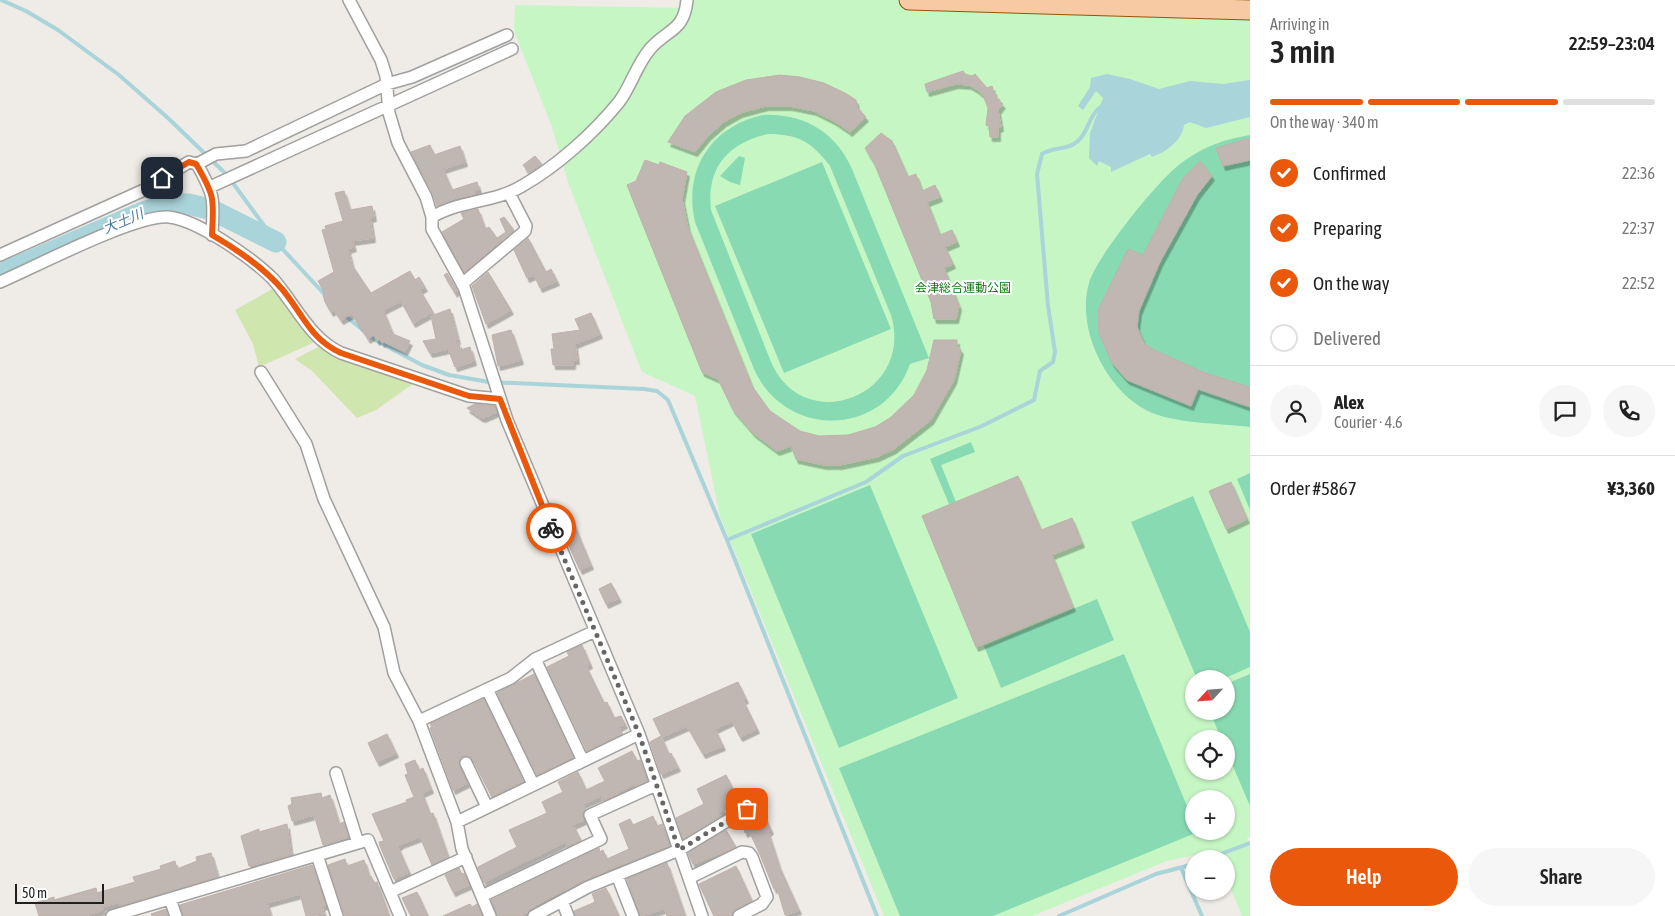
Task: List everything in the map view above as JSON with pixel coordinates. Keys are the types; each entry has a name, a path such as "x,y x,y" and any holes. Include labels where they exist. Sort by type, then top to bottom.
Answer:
{"main road":[{"path":"909,0 1250,10"}],"street":[{"path":"350,0 381,60 387,84 389,106 403,155 426,197 432,217 432,228 462,284 476,321 500,399 639,734 702,916"},
{"path":"432,217 455,206 509,193 522,186 578,143 619,102 650,49 682,22 687,0"},
{"path":"0,256 144,190 189,162 196,164 216,154 246,152 387,84 412,77 507,35"},
{"path":"210,187 512,49"},
{"path":"196,164 210,187 214,201 212,235"},
{"path":"462,284 525,231 526,226 509,193"},
{"path":"0,282 123,228 154,218 170,217 212,235 262,267 283,290 315,336 327,346 341,353 469,396 500,399"},
{"path":"260,372 306,444 324,499 384,627 394,673 419,722 457,822 466,857 490,916"},
{"path":"419,722 511,678 535,659 595,631"},
{"path":"535,659 583,761"},
{"path":"487,689 533,784"},
{"path":"457,822 639,734"},
{"path":"466,763 487,807"},
{"path":"336,773 358,843"},
{"path":"482,896 601,839 590,815 656,785"},
{"path":"534,916 588,887 679,850 747,809"},
{"path":"112,916 368,840 400,916"},
{"path":"688,878 742,852 749,853 767,897 762,904 739,916"},
{"path":"317,855 337,916"},
{"path":"390,892 466,857"},
{"path":"617,875 632,916"},
{"path":"170,899 176,916"},
{"path":"562,901 568,916"}],"green space":[{"name":"会津総合運動公園","path":"693,0 1250,0 1250,837 1247,838 1250,846 1250,916 1242,916 1235,899 1235,850 1185,850 1185,857 1167,861 1032,916 884,916 720,516 695,396 642,372 569,185 552,127 514,31 515,5 691,8"},
{"path":"763,115 792,117 816,127 837,145 852,169 929,358 910,364 897,388 879,406 857,417 834,420 810,418 788,408 769,392 754,369 695,222 692,203 693,185 705,153 715,140 729,129","holes":["768,134 779,134 804,141 817,151 830,166 891,315 894,343 887,367 872,386 852,397 830,402 807,398 787,385 771,362 711,210 710,195 716,170 731,151 754,138"]},
{"path":"1250,135 1250,427 1196,422 1157,415 1131,400 1118,387 1097,355 1087,319 1086,300 1089,283 1104,255 1130,218 1174,169 1208,147"},
{"path":"739,156 745,158 740,185 720,176"},
{"path":"822,162 891,329 784,373 715,206"},
{"path":"274,288 315,342 259,367 253,344 235,310"},
{"path":"320,346 335,356 417,381 376,410 357,418 312,371 295,359"},
{"path":"971,442 975,452 941,465 956,502 949,504 930,459"},
{"path":"1250,473 1250,510 1237,479"},
{"path":"870,485 958,698 839,748 751,534"},
{"path":"1193,496 1250,632 1250,667 1235,674 1235,670 1193,670 1131,522"},
{"path":"1097,599 1114,640 1001,688 984,646"},
{"path":"1124,654 1185,801 1185,837 993,916 900,916 839,768"},
{"path":"1250,674 1250,806 1235,771 1235,730 1217,730 1214,720 1235,720 1235,680"}],"water":[{"path":"1107,74 1130,79 1159,89 1190,81 1223,84 1250,80 1250,117 1206,128 1190,122 1184,125 1177,141 1163,152 1152,157 1150,154 1111,172 1111,167 1099,161 1097,166 1089,158 1090,133 1103,98 1096,91 1083,110 1078,106 1090,87 1091,78"}],"building":[{"path":"963,71 965,74 972,76 975,74 987,88 992,86 997,99 1003,104 998,110 1001,127 998,128 998,137 990,137 989,126 986,125 988,108 983,95 976,89 969,85 956,84 927,92 925,84"},
{"path":"780,75 800,77 824,83 845,93 856,100 857,107 866,117 850,132 814,111 790,106 766,106 740,113 724,122 708,136 695,152 668,142 685,116 716,92 746,80"},
{"path":"881,133 892,141 908,177 916,174 922,191 935,185 940,197 927,202 940,235 952,230 957,242 945,247 953,264 944,268 959,306 956,319 934,319 931,302 875,165 865,148"},
{"path":"1250,138 1250,160 1223,166 1216,148"},
{"path":"430,145 434,155 460,146 465,162 443,169 452,190 477,182 479,189 474,191 475,194 455,198 437,206 433,194 411,152"},
{"path":"535,156 542,164 529,173 523,165"},
{"path":"645,160 659,165 660,162 687,172 682,199 688,228 752,386 770,411 800,431 819,436 848,435 875,427 890,418 914,395 927,370 934,340 957,340 957,345 961,350 954,380 931,420 894,449 877,457 840,465 824,465 796,459 791,446 777,451 753,433 733,410 718,379 702,372 627,185 636,181"},
{"path":"1200,161 1212,176 1197,195 1160,262 1139,311 1137,327 1144,343 1152,349 1205,373 1250,387 1250,407 1198,389 1191,406 1127,380 1112,363 1099,333 1098,310 1128,249 1143,255 1183,178"},
{"path":"344,191 350,210 372,206 374,217 370,218 373,238 352,241 354,247 348,249 352,265 371,293 410,271 415,280 419,277 425,287 420,290 433,312 413,323 401,301 383,310 393,334 410,341 405,351 384,342 382,343 380,339 377,341 374,335 368,339 352,314 341,320 334,310 331,312 325,302 323,294 325,293 318,281 334,272 322,230 326,229 325,226 343,221 335,193"},
{"path":"478,209 485,229 489,227 497,238 506,232 500,219 504,217 514,230 464,272 442,232 464,219 461,213"},
{"path":"528,238 546,272 551,269 557,281 540,288 534,275 527,278 514,250"},
{"path":"488,272 511,310 486,324 472,286"},
{"path":"447,273 457,290 455,293 444,275"},
{"path":"450,309 458,340 451,345 459,343 460,350 470,347 474,361 455,367 448,349 430,353 423,341 436,339 431,316"},
{"path":"591,313 600,334 575,344 577,360 573,360 573,365 553,365 551,349 554,349 552,334 580,330 575,319"},
{"path":"511,330 521,360 498,366 492,335"},
{"path":"475,404 495,406 497,412 483,418 480,417 467,408"},
{"path":"1018,476 1041,530 1072,518 1082,543 1052,555 1073,607 976,647 922,516"},
{"path":"1231,482 1247,519 1226,529 1209,491"},
{"path":"568,510 591,565 580,570 555,516"},
{"path":"611,583 619,598 606,604 599,589"},
{"path":"582,645 590,664 586,666 604,703 607,702 614,718 621,716 625,724 619,727 622,734 587,751 547,667 569,656 567,652"},
{"path":"534,674 573,758 537,775 497,693"},
{"path":"738,682 746,699 743,700 757,729 740,737 732,721 715,729 723,746 703,754 687,726 662,737 653,719"},
{"path":"484,699 523,781 492,797 473,760 467,756 460,758 459,763 467,783 453,790 430,728 432,727 430,724"},
{"path":"387,734 396,753 377,762 368,743"},
{"path":"661,736 669,755 671,753 678,767 661,774 650,742"},
{"path":"632,751 637,761 640,760 647,780 635,786 634,784 603,801 601,796 583,804 586,809 583,813 584,820 573,825 581,840 568,847 565,842 484,882 478,867 517,847 509,830 547,813 542,802 563,792 558,782 578,772 586,790 605,781 598,768"},
{"path":"415,760 419,770 423,768 431,789 422,793 430,814 433,813 448,857 432,865 420,837 401,844 398,847 409,872 394,879 380,846 379,842 384,841 372,814 407,802 406,800 414,797 405,775 408,774 405,764"},
{"path":"726,775 736,795 726,800 728,803 722,806 724,810 719,813 720,816 683,839 676,818 704,804 697,789"},
{"path":"321,793 322,798 330,795 339,824 344,822 348,837 323,845 314,815 292,821 288,806 292,804 291,798"},
{"path":"763,813 771,830 768,832 779,866 799,910 785,915 777,888 774,889 749,831 745,833 742,823"},
{"path":"653,816 657,826 662,824 670,846 620,866 620,864 556,894 535,905 521,916 497,916 491,900 599,848 600,852 603,850 607,859 629,849 619,824 630,819 633,825"},
{"path":"287,824 291,855 249,866 241,836 259,829 259,832"},
{"path":"726,830 736,847 693,864 688,853"},
{"path":"211,853 218,877 120,906 119,902 102,907 103,910 85,916 39,916 35,903 54,897 54,900 96,888 97,893 135,882 133,877 161,869 160,866 175,861 177,869 197,861 196,857"},
{"path":"345,859 347,866 364,860 369,876 371,876 374,883 377,882 389,916 345,916 328,865"},
{"path":"667,863 685,916 667,916 664,909 640,916 627,879"},
{"path":"312,865 326,905 322,906 324,914 306,916 300,894 267,903 271,916 183,916 180,905"},
{"path":"736,866 752,901 735,910 732,916 714,916 699,884"},
{"path":"459,868 462,875 464,873 469,885 453,892 445,875"},
{"path":"606,888 619,916 575,916 574,911 595,901 592,894"},
{"path":"417,892 428,916 411,916 402,898"},
{"path":"470,904 472,907 477,904 482,916 443,916"},
{"path":"166,909 168,916 152,916 151,914"}],"waterway":[{"path":"1,0 26,11 58,30 119,75 168,118 227,175 276,242 326,296"},
{"path":"727,540 866,482 903,456 982,426 1034,400 1040,371 1053,362 1055,352 1048,306 1037,174 1042,154 1069,146 1078,141 1085,132 1094,113 1102,106"},
{"name":"大土川","path":"0,274 143,212 169,204 189,204 212,210 276,242"},
{"path":"343,314 375,340 422,365 449,375 489,382 644,389 657,391 668,400 727,540 877,916"},
{"path":"1231,850 1250,843"},
{"path":"1059,916 1156,874 1185,866"},
{"path":"1181,868 1202,916"}],"way so far":[{"path":"551,528 639,734 679,850 747,809"}],"route":[{"path":"162,178 189,162 196,164 210,187 214,201 212,235 262,267 283,290 315,336 327,346 341,353 469,396 500,399 551,528"}]}
